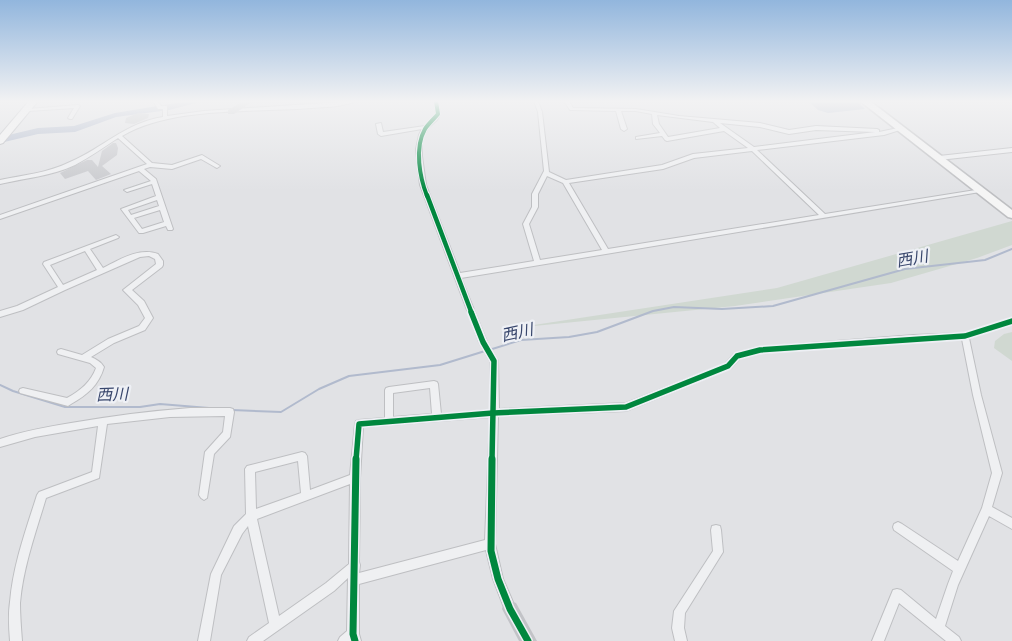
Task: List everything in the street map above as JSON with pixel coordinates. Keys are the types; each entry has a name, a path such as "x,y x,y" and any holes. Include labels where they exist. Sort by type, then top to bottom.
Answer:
{"main road":[{"path":"905,131 1012,215"}],"street":[{"path":"0,182 50,171 71,164 128,131"},
{"path":"381,131 381,134 401,131"},
{"path":"425,131 419,153 423,185 480,334 494,361 496,384 493,413 490,544 498,579 510,609 528,641"},
{"path":"538,263 526,224 535,208 535,194 546,173 547,160 541,131"},
{"path":"661,131 667,139 713,131"},
{"path":"727,131 753,149 824,216"},
{"path":"876,131 884,133"},
{"path":"546,173 565,182 663,167 693,156 891,131"},
{"path":"638,138 663,134"},
{"path":"119,136 132,149 142,154 150,165"},
{"path":"939,158 1012,150"},
{"path":"0,217 150,165 172,167 202,157 217,166"},
{"path":"140,169 153,178 169,226 140,232 124,209 159,197"},
{"path":"127,190 154,182"},
{"path":"565,182 606,252"},
{"path":"458,276 980,190"},
{"path":"130,217 162,206"},
{"path":"62,288 46,264 116,237"},
{"path":"86,248 101,270"},
{"path":"0,314 20,308 101,270 147,254 155,255 160,260 160,265 126,290 141,303 149,318 142,328 111,341 83,358"},
{"path":"350,639 355,565 355,478 359,424 493,413 626,407 728,366 738,356 760,350 965,336 1012,321"},
{"path":"938,627 953,584 987,509 997,473 977,395 965,336"},
{"path":"23,391 68,402 80,396 98,376 100,367 93,361 61,352"},
{"path":"389,422 389,390 434,384 437,418"},
{"path":"0,443 19,436 104,421 194,411 230,412 227,434 210,452 204,496"},
{"path":"16,641 13,618 14,592 42,494 96,475 104,421"},
{"path":"268,633 251,516 250,469 302,456 306,496"},
{"path":"204,641 216,574 238,530 251,516 355,478"},
{"path":"987,509 1012,524"},
{"path":"898,527 960,569"},
{"path":"681,641 678,628 680,611 718,552 716,530"},
{"path":"354,580 490,544"},
{"path":"253,641 268,633 330,587 355,565"},
{"path":"878,641 897,594 955,641"}],"shaded area":[{"path":"1012,221 1012,245 977,258 891,283 735,306 514,328 777,288"},
{"path":"1012,332 1012,361 994,348 995,341 1004,334"}],"building":[{"path":"116,143 118,148 117,155 102,166 111,174 96,180 88,171 65,179 60,173 87,160 92,160 98,167 102,151"}],"waterway":[{"path":"0,140 40,131"},
{"name":"西川","path":"489,350 521,340 569,337 597,332 653,311 674,307 722,309 773,306 905,269 985,260 1012,249"},
{"name":"西川","path":"232,410 281,412 319,389 349,376 440,365 485,351"},
{"name":"西川","path":"0,385 13,391 65,407 140,407 160,404 209,408"}],"cycle path":[{"path":"424,131 419,153 423,185 483,342 494,361 491,551 498,579 510,609 528,641"},
{"path":"355,641 353,634 355,478 359,424 493,413 626,407 728,366 737,356 760,350 965,336 1012,321"}]}
